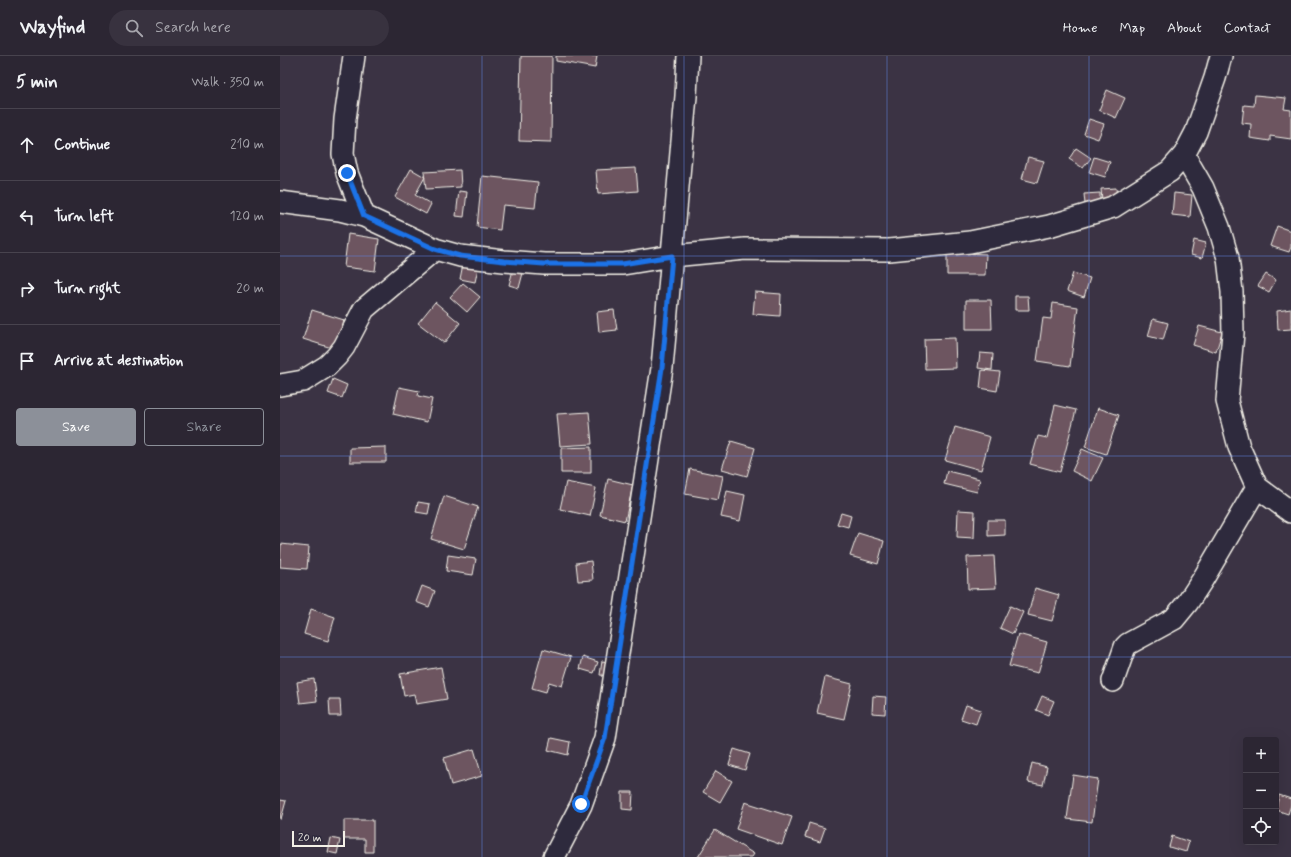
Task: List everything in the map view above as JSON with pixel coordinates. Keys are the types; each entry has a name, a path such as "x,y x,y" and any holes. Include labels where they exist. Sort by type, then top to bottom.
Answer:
{"street":[{"path":"354,56 345,119 343,154 347,173 364,216"},
{"path":"554,857 581,804 605,738 662,368 686,96 688,56"},
{"path":"280,202 340,210 364,216 435,249 460,256 544,264 622,264 672,256 744,249 889,250 970,242 1050,226 1113,207 1170,171 1184,155 1196,132 1221,56"},
{"path":"1184,155 1203,188 1219,227 1228,258 1232,292 1233,333 1227,401 1239,447 1257,487 1291,512"},
{"path":"280,385 304,381 327,366 344,347 364,309 435,249"},
{"path":"1113,681 1125,647 1174,619 1188,602 1257,487"}],"building":[{"path":"521,56 552,56 551,142 519,141"},
{"path":"556,56 597,56 595,68 556,61"},
{"path":"1107,90 1125,98 1116,118 1099,110"},
{"path":"1255,95 1286,98 1284,109 1291,110 1291,139 1270,136 1270,141 1250,138 1251,124 1242,123 1244,105 1254,106"},
{"path":"1089,119 1104,124 1098,139 1084,134"},
{"path":"1076,148 1091,158 1083,168 1069,159"},
{"path":"1028,157 1044,161 1037,183 1022,179"},
{"path":"1094,157 1110,162 1105,177 1089,172"},
{"path":"636,168 638,191 598,194 596,170"},
{"path":"411,169 425,177 415,195 431,204 426,214 395,197"},
{"path":"460,170 461,187 426,189 424,172"},
{"path":"482,176 538,182 535,208 503,205 500,230 477,227"},
{"path":"1116,188 1117,199 1102,200 1101,189"},
{"path":"459,191 467,192 464,217 456,216"},
{"path":"1100,193 1100,203 1085,204 1084,194"},
{"path":"1174,193 1192,195 1190,217 1172,215"},
{"path":"1277,226 1291,231 1291,247 1289,252 1270,246"},
{"path":"348,234 379,239 375,271 344,267"},
{"path":"1194,240 1206,243 1202,258 1191,255"},
{"path":"947,253 986,254 985,275 947,275"},
{"path":"463,264 478,268 475,282 460,279"},
{"path":"513,270 523,273 519,288 509,285"},
{"path":"1073,273 1090,278 1084,297 1067,291"},
{"path":"1266,274 1276,280 1269,292 1258,286"},
{"path":"463,283 480,297 467,312 450,297"},
{"path":"755,292 781,294 780,316 753,314"},
{"path":"1015,296 1028,296 1029,310 1015,310"},
{"path":"966,300 991,300 992,329 966,329"},
{"path":"435,302 460,323 444,343 418,323"},
{"path":"1053,303 1078,307 1070,366 1037,361 1043,318 1051,319"},
{"path":"1291,309 1291,329 1278,330 1277,311"},
{"path":"312,310 344,320 335,349 303,339"},
{"path":"614,310 617,330 599,332 597,312"},
{"path":"1153,319 1168,323 1163,340 1148,336"},
{"path":"1199,326 1222,332 1216,352 1193,345"},
{"path":"955,338 956,368 925,369 924,339"},
{"path":"980,353 993,354 992,370 978,368"},
{"path":"982,370 1000,372 997,391 980,388"},
{"path":"333,379 347,385 342,398 328,393"},
{"path":"399,387 419,391 418,396 432,399 427,422 393,414"},
{"path":"1055,405 1076,410 1060,472 1030,464 1038,436 1047,438"},
{"path":"1098,408 1119,415 1106,454 1085,447"},
{"path":"589,412 592,444 560,446 557,414"},
{"path":"955,427 990,437 981,470 945,460"},
{"path":"731,441 755,448 747,476 722,469"},
{"path":"386,447 386,462 350,462 350,448"},
{"path":"591,447 591,473 561,473 561,448"},
{"path":"1082,449 1103,458 1092,481 1072,471"},
{"path":"690,469 723,476 718,500 685,494"},
{"path":"947,471 980,479 977,492 944,484"},
{"path":"608,479 633,485 625,521 600,515"},
{"path":"566,482 596,488 590,516 560,509"},
{"path":"727,491 745,495 740,521 721,517"},
{"path":"444,496 478,507 464,549 431,539"},
{"path":"418,502 430,504 428,514 416,512"},
{"path":"958,510 975,511 974,538 957,537"},
{"path":"841,513 851,516 848,527 837,524"},
{"path":"988,520 1005,520 1005,535 988,536"},
{"path":"858,533 884,541 878,564 850,556"},
{"path":"281,544 309,547 307,569 280,567"},
{"path":"448,555 476,559 473,575 446,571"},
{"path":"994,556 996,588 968,589 967,557"},
{"path":"591,561 593,580 578,581 576,563"},
{"path":"422,586 435,591 429,607 416,602"},
{"path":"1035,588 1059,595 1052,621 1028,615"},
{"path":"1010,606 1023,612 1013,634 1000,628"},
{"path":"311,609 335,617 328,641 304,634"},
{"path":"1018,634 1047,642 1038,673 1009,666"},
{"path":"543,649 571,657 562,686 549,682 546,692 532,688"},
{"path":"583,657 598,662 594,673 580,669"},
{"path":"602,661 614,663 612,676 600,675"},
{"path":"441,667 447,699 416,704 414,694 404,696 400,674"},
{"path":"825,677 852,684 844,719 817,713"},
{"path":"314,679 317,701 300,703 297,682"},
{"path":"873,696 886,697 885,714 872,713"},
{"path":"1042,696 1054,701 1048,715 1036,710"},
{"path":"329,699 340,699 341,716 330,716"},
{"path":"966,705 981,710 976,724 961,719"},
{"path":"551,738 570,742 568,755 548,750"},
{"path":"474,749 482,776 451,785 444,758"},
{"path":"734,749 750,754 745,770 729,765"},
{"path":"1032,763 1047,767 1043,785 1028,782"},
{"path":"716,771 732,781 720,802 703,792"},
{"path":"1073,775 1098,779 1092,822 1067,819"},
{"path":"622,792 633,792 632,810 622,809"},
{"path":"1279,795 1291,799 1288,814 1279,811"},
{"path":"280,800 286,801 281,819 280,819"},
{"path":"745,802 792,817 782,845 736,829"},
{"path":"344,820 373,820 373,852 365,852 365,839 344,839"},
{"path":"809,823 825,828 820,842 805,837"},
{"path":"715,830 754,854 752,857 698,857"},
{"path":"1172,836 1189,842 1186,852 1169,847"},
{"path":"331,838 340,840 337,854 328,852"}],"route":[{"path":"347,173 364,216 435,249 460,256 544,264 622,264 672,256 662,368 605,738 581,804"}]}
